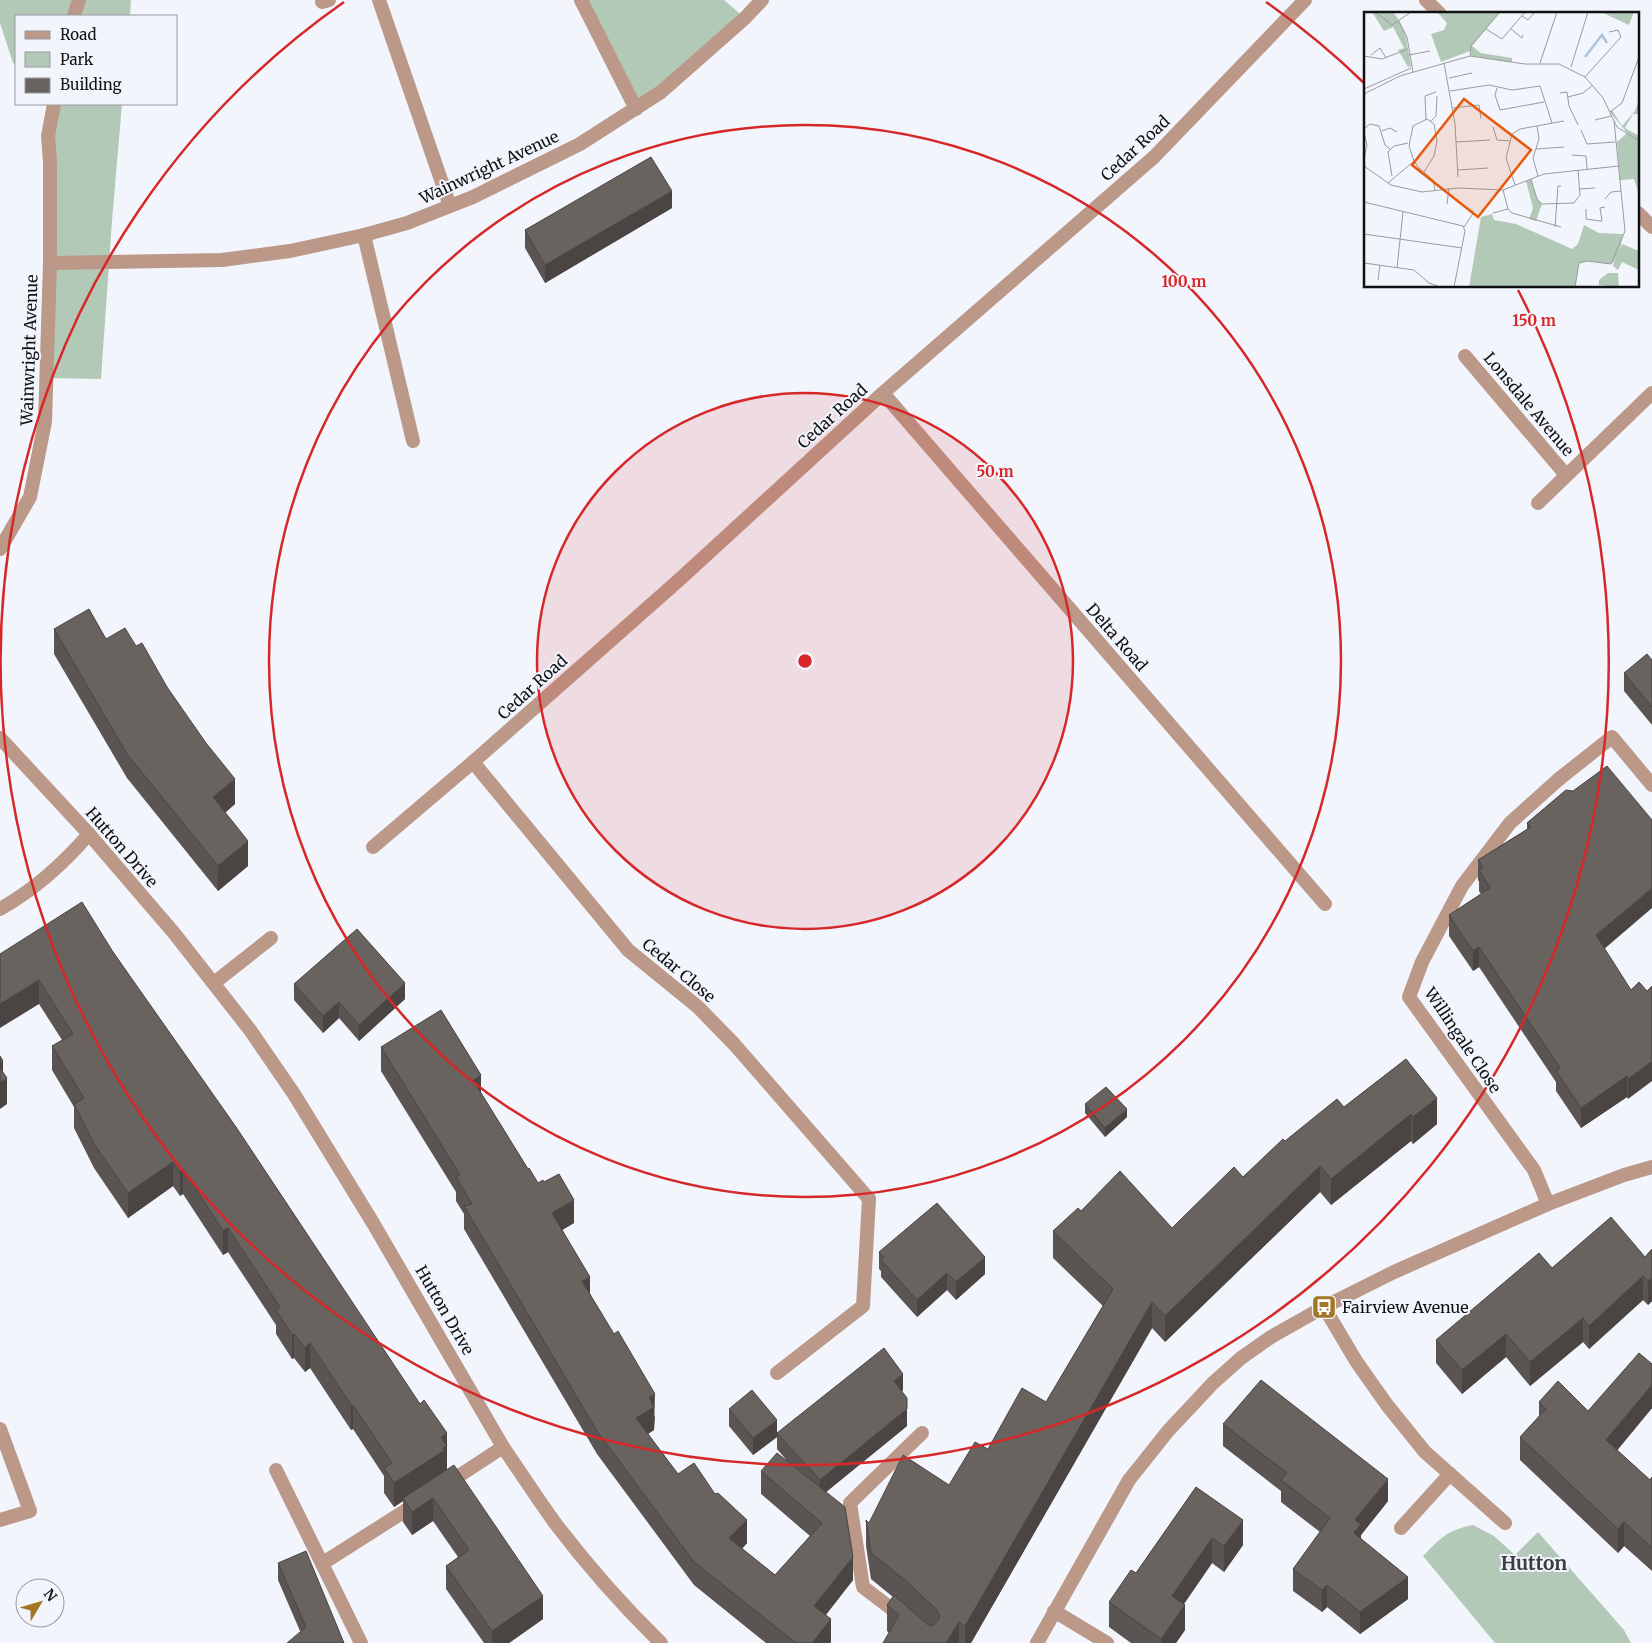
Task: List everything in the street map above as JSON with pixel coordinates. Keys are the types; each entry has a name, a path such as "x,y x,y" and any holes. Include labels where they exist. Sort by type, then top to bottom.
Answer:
{"street":[{"path":"74,15 79,0"},
{"path":"379,0 450,206"},
{"path":"581,0 636,109"},
{"name":"Wainwright Avenue","path":"50,263 222,260 290,251 364,235 407,223 474,197 580,144 636,109 661,92 745,18 762,0"},
{"name":"Cedar Road","path":"373,847 473,762 679,580 883,393 1154,157 1305,0"},
{"path":"1426,0 1438,12"},
{"name":"Wainwright Avenue","path":"0,549 30,497 45,422 50,263 50,162 48,136 54,105"},
{"path":"1640,215 1652,227"},
{"path":"364,235 413,441"},
{"name":"Lonsdale Avenue","path":"1465,356 1566,475"},
{"name":"Delta Road","path":"883,393 1325,904"},
{"name":"Lonsdale Avenue","path":"1538,503 1652,393"},
{"name":"Willingale Close","path":"1548,1204 1534,1170 1409,997 1422,962 1462,886 1510,823 1559,779 1612,736 1652,785"},
{"name":"Hutton Drive","path":"0,738 89,834 214,983 294,1094 373,1223 503,1447 555,1523 602,1580 661,1643"},
{"name":"Cedar Close","path":"473,762 628,950 698,1007 728,1038 869,1199 863,1306 777,1373"},
{"path":"0,910 44,880 89,834"},
{"path":"214,983 271,938"},
{"path":"1037,1643 1128,1480 1168,1430 1213,1383 1241,1358 1271,1337 1324,1307 1394,1272 1548,1204 1624,1174 1652,1167"},
{"path":"1324,1307 1356,1361 1387,1405 1425,1452 1505,1523"},
{"path":"0,1429 30,1511 0,1520"},
{"path":"909,1622 863,1587 850,1503 922,1433"},
{"path":"323,1563 503,1447"},
{"path":"276,1470 361,1643"},
{"path":"1401,1528 1450,1474"},
{"path":"1054,1611 1107,1643"}],"green space":[{"path":"0,0 131,0 130,15 15,15 15,64 13,63 0,23"},
{"path":"581,0 724,0 745,18 636,109"},
{"path":"54,105 122,105 101,379 47,378"},
{"path":"1473,1525 1494,1536 1515,1555 1538,1532 1624,1630 1631,1643 1495,1643 1423,1556 1450,1532"}],"building":[{"path":"651,157 672,191 545,265 525,230"},
{"path":"89,609 106,639 125,628 136,646 142,643 167,687 206,743 235,779 213,797 248,841 218,866 127,754 54,629"},
{"path":"1647,654 1652,660 1652,707 1624,673"},
{"path":"1607,766 1652,820 1652,888 1596,935 1631,990 1639,982 1647,991 1652,986 1652,1061 1628,1079 1627,1076 1581,1108 1556,1071 1560,1068 1479,947 1473,951 1449,915 1490,888 1479,870 1483,867 1478,860 1531,827 1527,823 1566,790 1573,791"},
{"path":"82,902 113,952 236,1127 420,1404 424,1400 447,1433 441,1437 447,1446 443,1448 445,1450 394,1483 384,1468 392,1463 310,1343 305,1348 294,1334 292,1335 276,1310 280,1307 228,1228 223,1231 183,1169 180,1172 173,1162 128,1193 94,1144 74,1104 84,1098 52,1046 73,1034 39,980 0,1004 0,954"},
{"path":"357,929 405,983 359,1025 339,1002 323,1016 294,984"},
{"path":"441,1010 481,1075 473,1080 528,1169 538,1183 559,1174 574,1200 552,1213 590,1277 582,1281 614,1334 618,1331 655,1394 649,1397 654,1407 636,1418 678,1474 694,1463 715,1494 718,1493 747,1520 729,1538 775,1575 822,1523 761,1471 777,1453 845,1507 853,1557 814,1606 831,1619 812,1643 796,1643 694,1562 597,1431 464,1206 472,1204 456,1177 460,1175 381,1047"},
{"path":"1406,1059 1437,1098 1413,1117 1411,1114 1331,1179 1320,1166 1165,1316 1152,1302 965,1626 959,1622 946,1643 883,1643 899,1615 887,1605 894,1595 928,1625 934,1625 939,1619 937,1610 905,1580 871,1553 866,1520 869,1523 903,1455 949,1485 975,1442 988,1449 1022,1388 1046,1402 1113,1289 1053,1231 1078,1208 1081,1211 1120,1171 1172,1228 1234,1167 1243,1177 1283,1139 1285,1141 1337,1099 1344,1107"},
{"path":"0,1068 7,1078 0,1083"},
{"path":"1106,1087 1127,1109 1105,1128 1085,1104"},
{"path":"937,1203 985,1257 956,1282 947,1273 917,1300 881,1260 884,1257 879,1252"},
{"path":"1611,1217 1645,1257 1652,1249 1652,1278 1648,1281 1643,1276 1589,1326 1583,1318 1530,1362 1506,1334 1462,1370 1436,1340 1539,1253 1552,1268"},
{"path":"884,1348 903,1374 894,1381 907,1398 907,1409 820,1480 777,1433"},
{"path":"1639,1353 1652,1364 1652,1385 1606,1440 1650,1480 1652,1477 1652,1548 1624,1522 1618,1529 1520,1437 1546,1409 1539,1402 1558,1381 1588,1411"},
{"path":"1261,1380 1388,1479 1355,1520 1361,1524 1354,1533 1408,1577 1360,1612 1327,1585 1322,1590 1293,1569 1330,1518 1281,1480 1287,1473 1223,1424"},
{"path":"752,1390 777,1420 753,1438 729,1409"},
{"path":"454,1465 543,1596 492,1631 446,1566 469,1550 433,1498 412,1512 403,1498"},
{"path":"1196,1487 1243,1520 1224,1546 1212,1538 1172,1596 1185,1605 1161,1639 1109,1602 1131,1570 1136,1573"},
{"path":"306,1551 344,1643 287,1643 306,1627 278,1563"}],"place":[{"name":"Fairview Avenue","path":"1324,1307"}],"district":[{"name":"Hutton","path":"1534,1563"}]}
